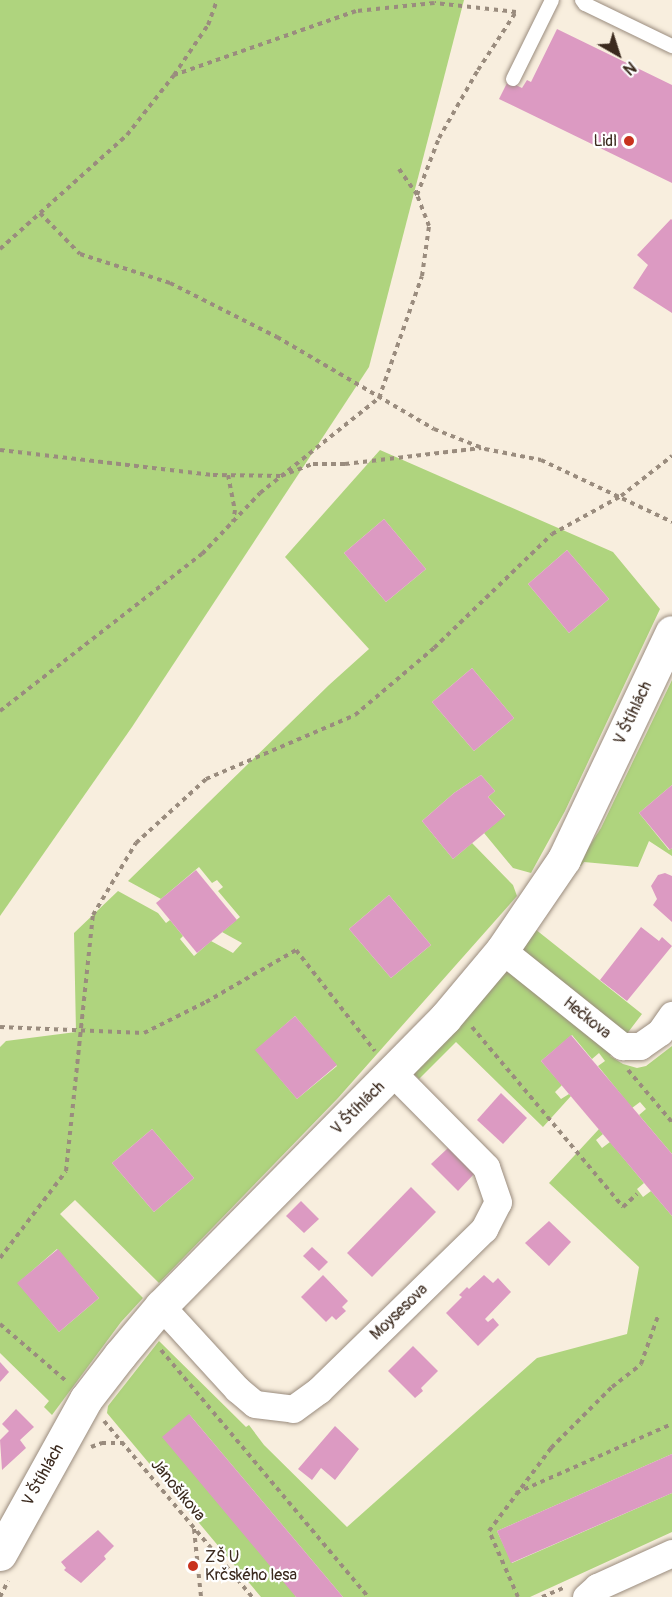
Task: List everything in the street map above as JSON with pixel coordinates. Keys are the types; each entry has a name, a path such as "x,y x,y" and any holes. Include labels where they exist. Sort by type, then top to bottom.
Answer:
{"street":[{"name":"V Štíhlách","path":"0,1554 77,1391 393,1073 445,1018 502,950 564,859 672,632"},
{"name":"Hečkova","path":"502,950 621,1046 640,1046 660,1032 672,1014"},
{"name":"Moysesova","path":"161,1306 237,1389 255,1404 293,1409 319,1390 484,1228 498,1202 486,1167 393,1073"},
{"path":"586,1597 597,1587 672,1553"}],"lane":[{"path":"513,79 552,0"},
{"path":"582,0 585,4 672,46"}],"path":[{"path":"0,249 127,135 174,75 208,25 217,0"},
{"path":"174,75 356,11 434,3 516,12 478,70 439,138 417,195"},
{"path":"0,711 202,554 260,493 378,398 423,276 429,226 417,195 399,169"},
{"path":"40,213 80,254 170,283 277,337 434,429 482,448 541,460 672,522"},
{"path":"0,450 228,475 281,476 313,464 345,464 482,448"},
{"path":"0,1258 66,1171 79,1029 93,915 136,843 206,779 355,715 434,648 552,534 621,496 672,456"},
{"path":"228,475 235,510 233,522"},
{"path":"0,1027 144,1033 206,1002 296,950 393,1073"},
{"path":"467,1022 623,1207 637,1194"},
{"path":"623,1063 672,1122"},
{"path":"518,1597 489,1531 515,1493 551,1448 612,1387 641,1364 658,1316"},
{"name":"Jánošíkova","path":"0,1324 77,1391 252,1597"},
{"path":"161,1350 368,1597"},
{"path":"515,1493 672,1425"},
{"path":"194,1528 201,1597"}],"green space":[{"path":"0,0 464,0 369,367 132,727 0,916"},
{"path":"380,450 613,552 660,609 565,811 531,873 513,868 484,833 505,815 488,797 495,791 481,775 454,793 422,821 453,859 472,843 513,885 517,896 338,1098 159,1283 75,1200 60,1214 143,1298 121,1322 52,1415 44,1407 49,1401 0,1353 0,1047 6,1041 76,1032 74,933 118,891 158,913 166,923 170,920 183,936 180,939 194,956 211,941 233,953 242,943 222,932 240,917 218,891 223,887 217,880 212,883 199,867 161,899 128,881 329,685 369,649 285,557","holes":["384,519 426,569 386,602 344,553","567,550 609,599 569,633 528,584","472,668 514,718 474,751 432,702","389,895 431,945 391,978 349,929","295,1016 337,1066 297,1099 256,1050","152,1129 194,1178 154,1212 112,1163","57,1249 99,1298 59,1332 18,1283"]},
{"path":"672,680 672,785 639,813 669,850 672,848 672,856 649,841 638,867 584,862 581,866 578,864 601,828"},
{"path":"535,929 642,1014 610,1056 623,1064 637,1068 646,1066 672,1046 672,1154 639,1115 646,1109 640,1102 632,1108 598,1066 605,1061 599,1053 592,1059 572,1035 541,1061 562,1085 555,1092 561,1099 569,1094 571,1096 543,1127 456,1042 419,1079 413,1073"},
{"path":"599,1129 603,1134 596,1140 602,1148 610,1142 644,1183 637,1189 643,1197 651,1191 672,1216 672,1454 497,1531 512,1563 672,1493 672,1532 530,1597 343,1597 189,1414 296,1597 261,1597 107,1413 108,1406 159,1341 246,1427 249,1425 264,1445 347,1527 537,1358 627,1334 639,1267 549,1183"}],"building":[{"name":"Lidl","path":"557,29 672,85 672,183 499,99 508,81 522,88 527,80 531,82"},
{"path":"671,219 672,313 633,288 648,265 637,255"},
{"path":"384,519 426,569 386,602 344,553"},
{"path":"567,550 609,599 569,633 528,584"},
{"path":"472,668 514,718 474,751 432,702"},
{"path":"481,775 495,791 488,797 505,816 453,859 422,821 454,793"},
{"path":"672,785 672,848 670,850 639,813"},
{"path":"196,870 237,920 197,953 156,903"},
{"path":"665,873 672,876 672,922 653,905 657,899 651,886 658,875"},
{"path":"389,895 431,945 391,978 349,929"},
{"path":"641,927 659,941 662,937 672,946 627,1001 600,980"},
{"path":"295,1016 337,1065 297,1099 255,1050"},
{"path":"571,1035 672,1154 672,1216 541,1061"},
{"path":"501,1093 527,1118 503,1144 477,1120"},
{"path":"152,1129 194,1178 154,1212 112,1163"},
{"path":"448,1148 474,1174 458,1191 431,1164"},
{"path":"411,1187 436,1212 372,1277 347,1253"},
{"path":"301,1201 319,1219 304,1233 286,1216"},
{"path":"549,1221 571,1242 549,1266 525,1243"},
{"path":"312,1247 328,1262 319,1271 303,1256"},
{"path":"58,1249 99,1298 59,1332 17,1283"},
{"path":"323,1275 348,1301 342,1307 346,1311 336,1320 332,1316 326,1322 301,1297"},
{"path":"484,1275 493,1283 498,1278 511,1292 485,1319 488,1322 493,1318 499,1325 478,1346 446,1313 462,1297 459,1295 467,1287 469,1289"},
{"path":"413,1346 438,1371 421,1388 423,1391 415,1398 388,1371"},
{"path":"0,1362 9,1372 0,1382"},
{"path":"16,1409 34,1427 20,1440 26,1448 2,1470 0,1440 9,1431 2,1424"},
{"path":"189,1414 343,1597 296,1597 162,1437"},
{"path":"335,1426 359,1449 335,1480 321,1468 312,1480 298,1469"},
{"path":"672,1454 672,1493 511,1563 497,1531"},
{"path":"98,1530 114,1546 104,1556 106,1559 81,1583 64,1570 66,1568 61,1562"}],"place":[{"name":"Lidl","path":"629,141"},
{"name":"ZŠ U Krčského lesa","path":"193,1566"}]}
